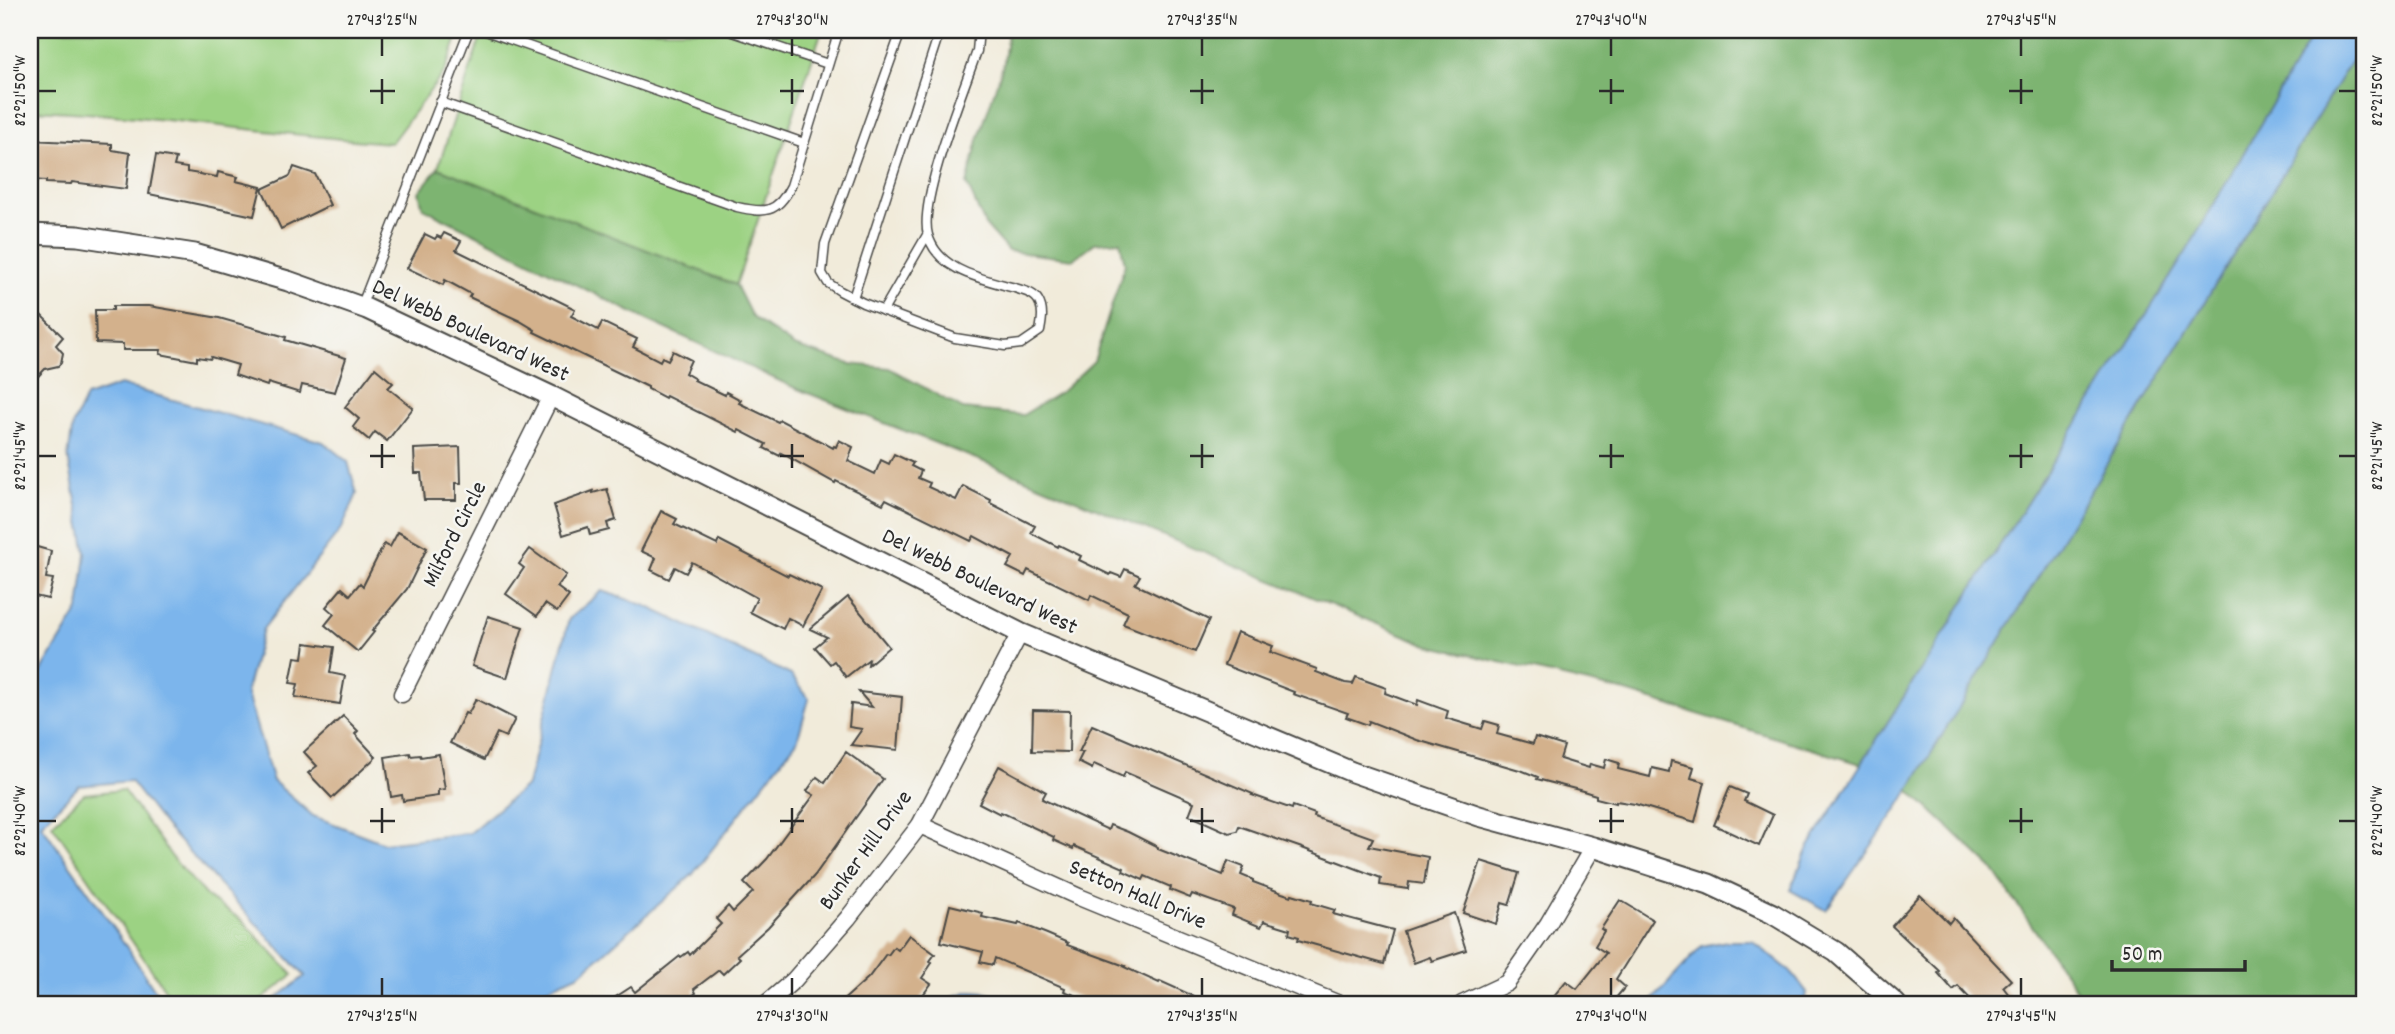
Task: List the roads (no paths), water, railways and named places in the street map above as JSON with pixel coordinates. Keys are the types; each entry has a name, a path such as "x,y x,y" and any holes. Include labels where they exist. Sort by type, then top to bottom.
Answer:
{"street":[{"name":"Del Webb Boulevard West","path":"30,234 78,236 195,254 288,281 361,307 551,397 1020,634 1352,772 1479,816 1593,847 1709,884 1773,914 1836,952 1896,1004"},
{"name":"Milford Circle","path":"402,694 551,397"},
{"name":"Bunker Hill Drive","path":"766,1004 794,980 848,918 920,825 1020,634"},
{"name":"Setton Hall Drive","path":"920,825 1079,897 1339,1004"},
{"path":"1462,1004 1507,983 1548,924 1593,847"}],"lane":[{"path":"361,307 468,30"},
{"path":"483,30 804,143"},
{"path":"727,30 828,64"},
{"path":"440,102 737,207 754,211 771,209 786,196 839,30"},
{"path":"899,30 899,37 825,244 822,273 828,283 883,311 955,338 1005,346 1021,344 1040,331 1042,313 1037,298 1030,293 951,267 936,253 928,234 926,214 932,185 977,51 979,30"},
{"path":"853,298 940,30"},
{"path":"883,311 928,234"}],"water":[{"path":"2315,30 2365,30 2365,38 1898,808 1826,910 1790,890 1808,848 2188,249"},
{"path":"120,385 323,442 348,462 357,494 342,528 263,629 246,691 273,781 313,816 384,843 469,833 527,785 569,619 602,591 644,605 791,675 809,699 797,741 692,875 580,974 534,994 527,1004 269,1004 305,976 166,827 130,781 79,786 41,824 164,1004 30,1004 30,681 38,677 79,610 86,553 68,457 73,424 86,397"},
{"path":"1727,941 1752,941 1789,970 1807,992 1805,1004 1649,1004 1702,946"},
{"path":"970,991 984,992 1014,1004 946,1004 955,996"}]}
